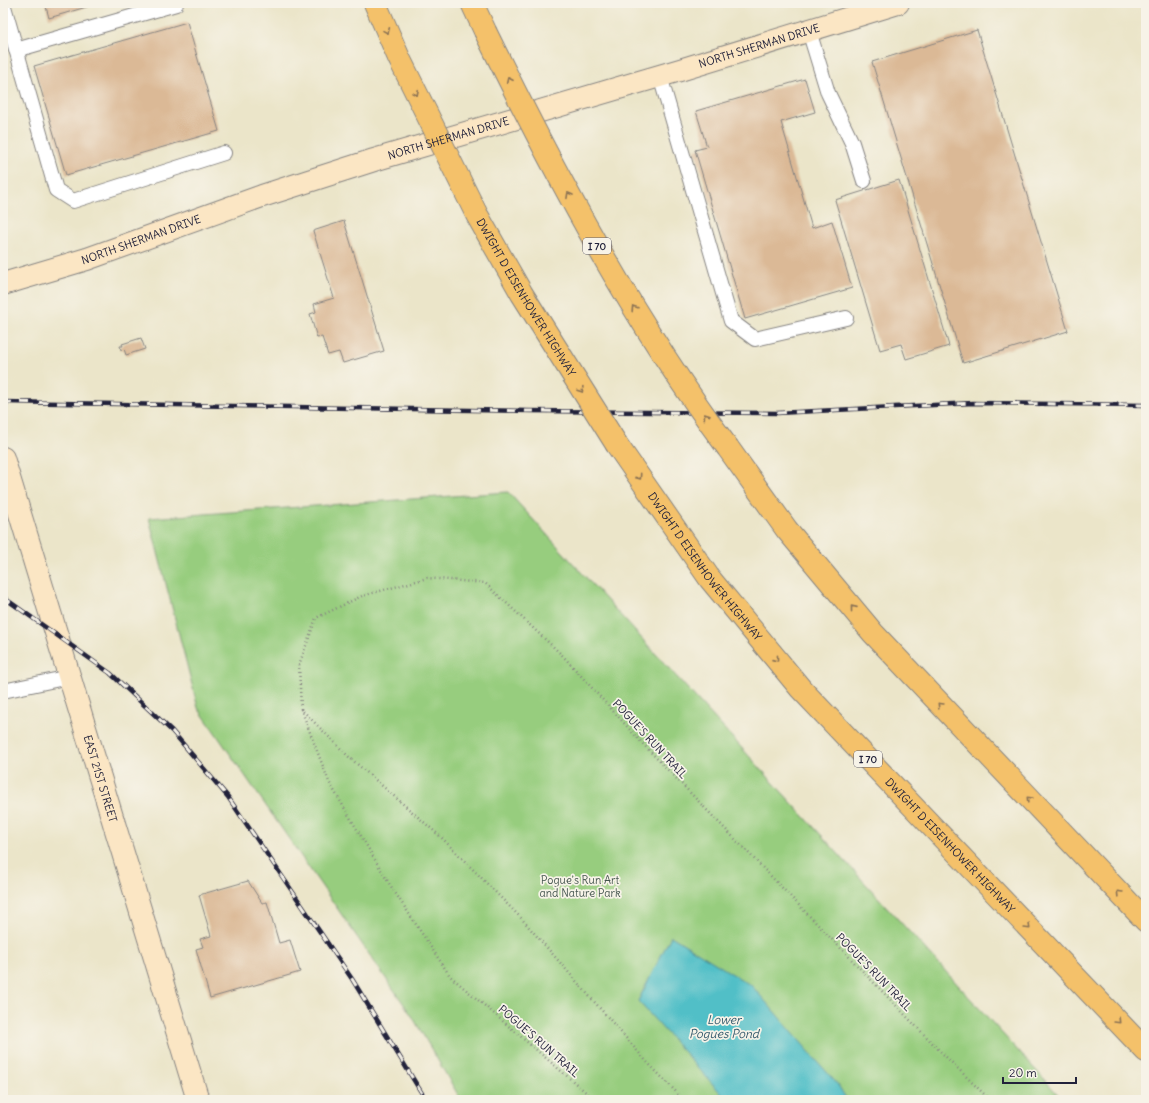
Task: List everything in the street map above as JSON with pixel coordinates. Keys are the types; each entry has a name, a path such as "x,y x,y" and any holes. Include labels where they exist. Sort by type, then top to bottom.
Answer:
{"highway":[{"name":"DWIGHT D EISENHOWER HIGHWAY","path":"374,3 398,58 477,215 522,294 617,445 710,580 801,689 1146,1050"},
{"name":"I 70","path":"472,3 533,130 600,251 668,361 787,530 873,633 1146,921"}],"main road":[{"name":"NORTH SHERMAN DRIVE","path":"3,284 87,259 262,196 374,160 660,76 898,3"},
{"name":"EAST 21ST STREET","path":"3,458 198,1100"}],"lane":[{"path":"3,3 56,190 73,201 224,153"},
{"path":"16,50 176,4"},
{"path":"809,30 828,93 852,143 864,181"},
{"path":"660,76 731,321 755,339 846,318"},
{"path":"3,691 69,677"}],"path":[{"name":"POGUE'S RUN TRAIL","path":"595,1100 450,976 390,885 328,782 301,709 299,665 316,618 362,596 427,578 485,583 563,656 643,744 934,1045 990,1100"},
{"path":"301,709 349,757 447,842 521,918 648,1062 684,1100"}],"green space":[{"name":"Pogue's Run Art and Nature Park","path":"508,492 1063,1100 461,1100 412,1016 198,708 149,518"}],"water":[{"name":"Lower Pogues Pond","path":"671,936 752,986 838,1085 847,1100 727,1100 638,1001"}],"building":[{"path":"45,3 100,3 49,18"},
{"path":"187,22 219,131 66,175 34,66"},
{"path":"977,30 1068,331 963,363 872,62"},
{"path":"805,79 815,112 781,122 812,228 832,221 852,288 745,319 695,150 707,147 696,111"},
{"path":"899,180 949,346 906,359 901,344 880,350 835,200"},
{"path":"344,221 384,351 343,363 339,352 328,355 322,337 317,338 310,314 316,312 314,304 334,298 313,231"},
{"path":"141,338 145,349 126,355 124,349 121,350 120,346 123,346 122,344"},
{"path":"248,881 262,903 267,902 279,943 290,940 300,972 210,998 196,949 203,947 200,939 211,936 199,895"}],"railway":[{"path":"3,402 529,411 777,413 973,403 1146,405"},
{"path":"3,597 110,673 172,731 228,797 352,979 426,1100"}]}
